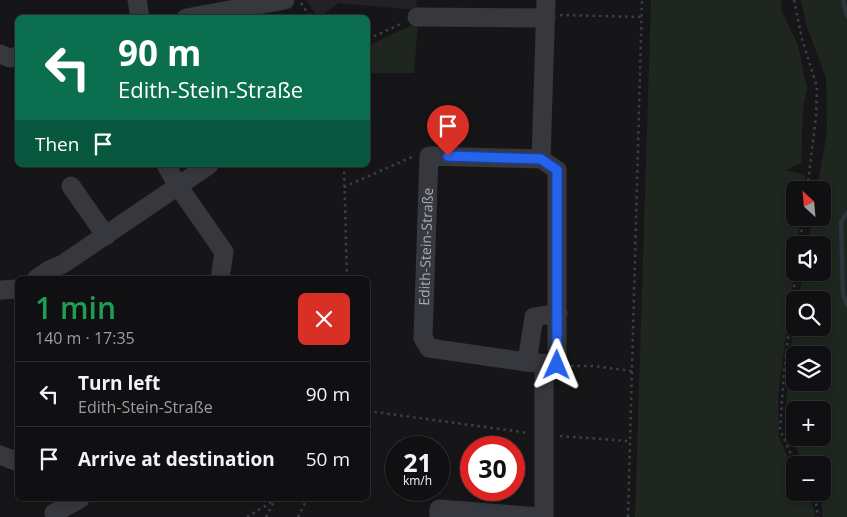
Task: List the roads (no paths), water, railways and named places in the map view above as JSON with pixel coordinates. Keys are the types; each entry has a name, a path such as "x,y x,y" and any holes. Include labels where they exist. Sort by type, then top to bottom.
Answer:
{"street":[{"path":"137,0 140,15"},
{"path":"202,15 285,0"},
{"path":"417,17 546,9 541,159 557,170 558,313 543,363"},
{"path":"0,54 10,58 15,57"},
{"name":"Edith-Stein-Straße","path":"541,159 429,156 423,338 429,348 543,363"},
{"path":"167,167 178,186 224,252 220,276"},
{"path":"40,276 63,264 106,236 206,167"},
{"path":"71,186 106,236"},
{"path":"0,290 15,289"},
{"path":"544,517 543,363 534,317 558,313"},
{"path":"0,454 15,461"},
{"path":"0,468 15,471"},
{"path":"52,510 75,501"},
{"path":"438,517 439,510 540,517"}],"waterway":[{"path":"843,0 847,16"},
{"path":"847,213 841,222 843,293 847,305"}]}
